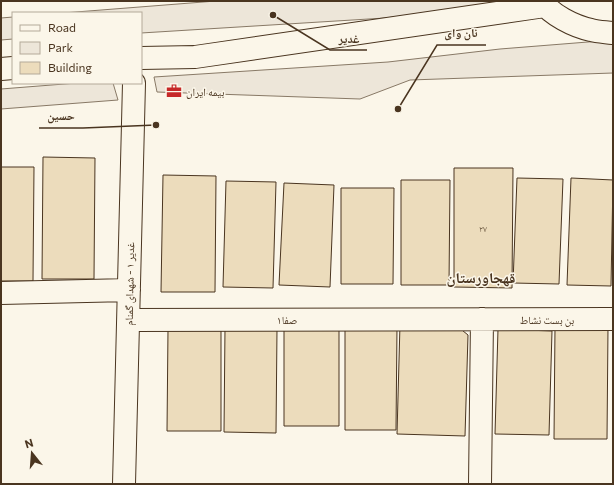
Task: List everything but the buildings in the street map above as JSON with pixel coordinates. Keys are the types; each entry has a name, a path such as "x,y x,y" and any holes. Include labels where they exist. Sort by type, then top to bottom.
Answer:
{"street":[{"path":"142,58 195,56 543,3 568,22 590,30 613,33"},
{"path":"1,69 12,68"},
{"name":"غدیر ۱ - شهدای گمنام","path":"124,484 134,84"},
{"path":"1,293 129,290"},
{"name":"صفا۱","path":"129,320 445,319"},
{"name":"بن بست نشاط","path":"445,319 613,319"},
{"path":"480,484 482,319"}],"green space":[{"path":"216,1 527,1 385,18 142,33 142,12 76,12"},
{"path":"12,17 12,39 1,40 1,18"},
{"path":"613,40 613,73 410,80 360,99 157,92 154,77 388,62 500,49"},
{"path":"64,84 113,84 118,100 1,109 1,89"}],"place":[{"name":"غدیر","path":"273,15"},
{"name":"بیمه ایران","path":"174,91"},
{"name":"نان وای","path":"398,109"},
{"name":"حسین","path":"156,125"}],"district":[{"name":"قهجاورستان","path":"481,277"}]}
